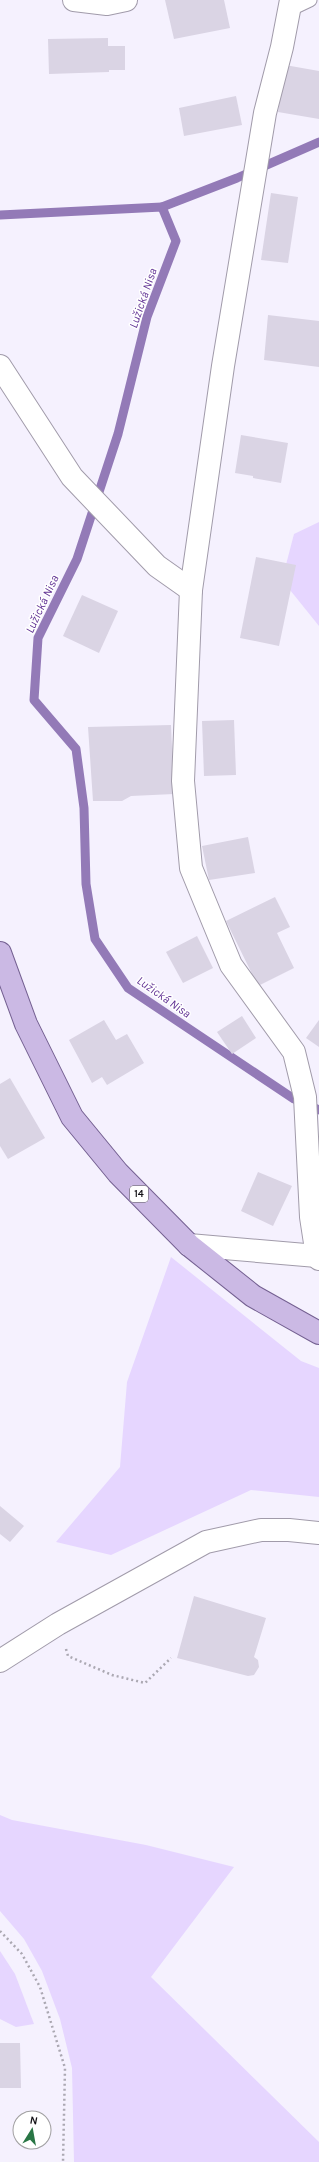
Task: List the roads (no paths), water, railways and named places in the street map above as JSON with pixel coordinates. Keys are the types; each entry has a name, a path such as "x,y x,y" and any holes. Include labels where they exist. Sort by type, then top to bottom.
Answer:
{"main road":[{"name":"14","path":"0,953 26,1024 72,1117 118,1173 189,1245 253,1296 319,1333"}],"street":[{"path":"74,0 107,4 126,0"},
{"path":"189,1245 318,1257 311,1217 306,1107 294,1052 231,964 191,868 183,781 191,590 223,366 263,120 282,47 290,5"},
{"path":"0,366 72,477 157,566 191,590"},
{"path":"0,1661 58,1624 206,1542 261,1530 289,1530 319,1533"}],"lane":[{"path":"290,5 310,0"}],"waterway":[{"path":"162,207 237,178 319,142"},
{"name":"Lužická Nisa","path":"0,215 162,207 176,241 147,317 118,434 77,559 38,638 34,700 76,749 84,808 86,884 95,939 128,988 294,1099 319,1110"}]}
